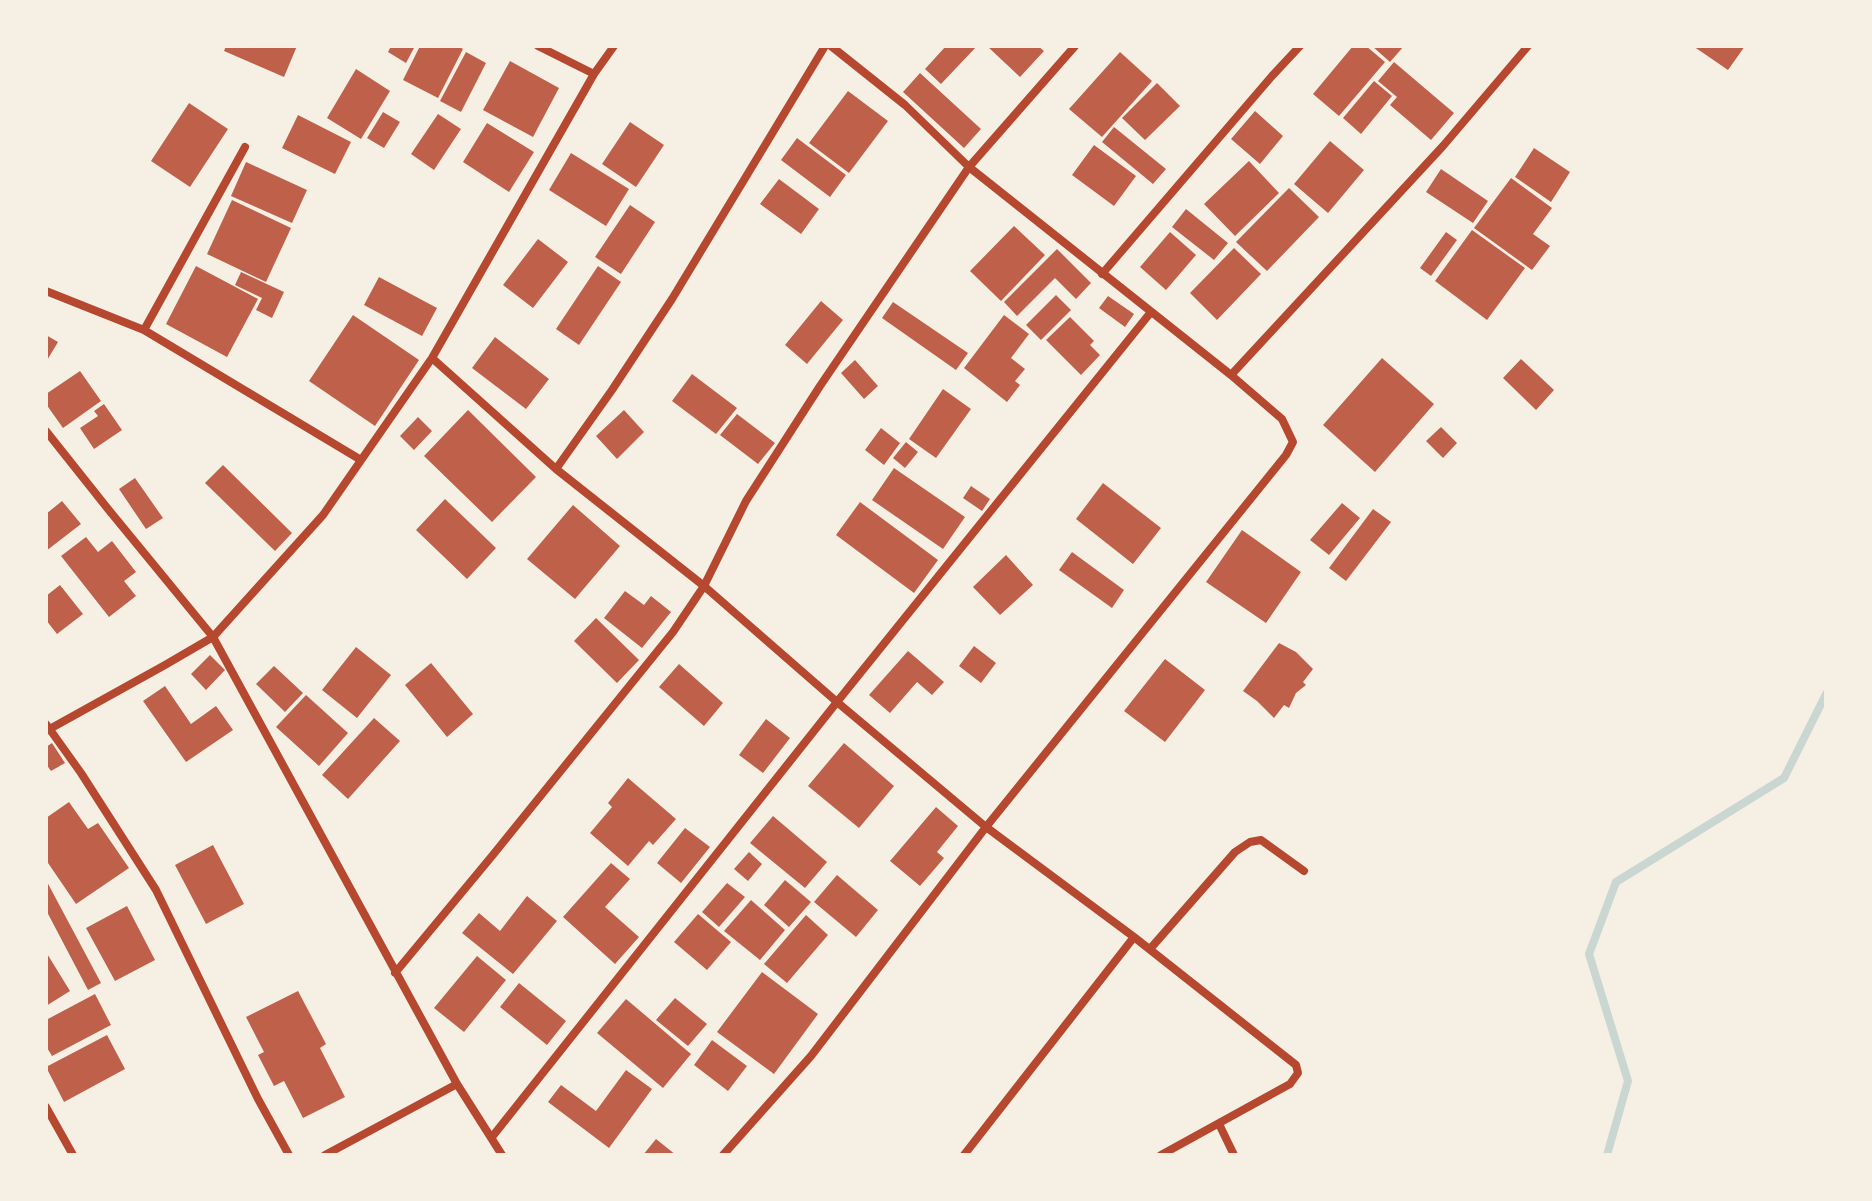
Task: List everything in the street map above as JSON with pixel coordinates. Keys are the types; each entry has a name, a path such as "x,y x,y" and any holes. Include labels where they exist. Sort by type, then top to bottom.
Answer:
{"street":[{"path":"538,46 594,74"},
{"path":"289,1155 258,1099 156,890 81,773 47,728 213,637 323,515 432,358 594,74 614,46"},
{"path":"556,469 672,299 825,46"},
{"path":"723,1155 811,1056 986,827 1286,455 1293,442 1282,419 1231,375 969,167 905,105 831,46"},
{"path":"395,973 664,644 704,586 746,501 969,167 1075,46"},
{"path":"1102,274 1300,46"},
{"path":"1231,375 1443,146 1528,46"},
{"path":"144,330 245,147"},
{"path":"46,291 144,330 361,460"},
{"path":"492,1137 1151,312"},
{"path":"432,358 556,469 704,586 986,827 1150,949 1296,1065 1298,1073 1290,1084 1161,1155"},
{"path":"46,431 213,637 395,973 457,1084 502,1155"},
{"path":"1150,949 1235,852 1250,842 1261,840 1304,871"},
{"path":"964,1155 1134,937"},
{"path":"325,1155 457,1084"},
{"path":"46,1107 73,1155"},
{"path":"1219,1124 1234,1155"}],"building":[{"path":"226,46 297,46 284,77 224,51"},
{"path":"391,46 415,46 406,63 388,52"},
{"path":"420,46 458,46 463,49 438,98 403,80"},
{"path":"946,46 977,46 941,84 925,69"},
{"path":"987,46 1038,46 1044,51 1020,77"},
{"path":"1353,46 1366,46 1385,62 1339,116 1313,94"},
{"path":"1372,46 1404,46 1390,62"},
{"path":"1693,46 1745,46 1728,70"},
{"path":"466,52 486,63 461,112 440,101"},
{"path":"1120,52 1152,81 1102,137 1069,109"},
{"path":"510,61 559,88 533,137 483,110"},
{"path":"1394,62 1454,113 1431,140 1390,105 1397,97 1378,81"},
{"path":"356,69 390,91 361,139 327,118"},
{"path":"920,73 981,129 964,148 903,92"},
{"path":"1374,81 1392,96 1361,134 1343,118"},
{"path":"1157,83 1180,106 1145,140 1122,118"},
{"path":"848,91 888,121 849,173 809,143"},
{"path":"189,103 228,129 190,187 151,161"},
{"path":"1255,111 1283,136 1260,164 1231,139"},
{"path":"383,112 400,122 384,148 367,138"},
{"path":"438,114 461,129 434,170 411,154"},
{"path":"298,115 351,142 335,174 282,148"},
{"path":"630,122 664,145 636,187 602,164"},
{"path":"487,123 534,152 509,192 463,162"},
{"path":"1114,127 1166,169 1153,184 1102,142"},
{"path":"797,138 846,175 830,197 781,160"},
{"path":"1330,141 1364,170 1328,213 1294,184"},
{"path":"1094,145 1136,176 1114,206 1072,175"},
{"path":"1534,148 1570,172 1551,202 1515,177"},
{"path":"571,153 629,189 606,226 549,190"},
{"path":"1249,161 1279,193 1235,236 1204,204"},
{"path":"246,162 307,190 292,223 231,196"},
{"path":"1441,169 1488,201 1473,223 1426,192"},
{"path":"1511,178 1552,208 1533,234 1550,246 1532,270 1474,228"},
{"path":"779,179 819,209 801,234 760,204"},
{"path":"1289,188 1319,217 1267,271 1236,242"},
{"path":"232,200 291,228 266,282 207,254"},
{"path":"630,205 655,222 621,274 595,257"},
{"path":"1186,209 1228,243 1214,260 1172,227"},
{"path":"1014,226 1045,255 1001,301 970,271"},
{"path":"1472,230 1525,268 1487,320 1435,281"},
{"path":"1170,232 1196,255 1166,290 1140,267"},
{"path":"1446,232 1457,240 1431,276 1420,268"},
{"path":"538,239 568,262 533,308 503,285"},
{"path":"1234,248 1261,274 1217,320 1190,293"},
{"path":"1057,249 1091,283 1076,299 1055,278 1017,316 1004,302"},
{"path":"196,266 258,299 227,357 166,324"},
{"path":"598,266 621,282 579,345 556,329"},
{"path":"241,272 284,292 272,318 256,310 262,298 235,285"},
{"path":"379,277 437,308 422,336 364,305"},
{"path":"1056,295 1071,310 1041,340 1026,325"},
{"path":"1108,296 1134,314 1125,327 1099,308"},
{"path":"821,301 843,320 807,364 785,345"},
{"path":"893,302 968,353 956,370 882,318"},
{"path":"353,315 419,360 375,426 309,381"},
{"path":"1004,315 1029,334 1011,358 1025,369 1015,381 1020,385 1007,402 964,368"},
{"path":"1070,317 1094,341 1090,345 1100,355 1081,375 1046,340"},
{"path":"46,335 58,342 46,362"},
{"path":"495,337 549,379 526,409 472,368"},
{"path":"1382,358 1434,404 1375,472 1323,425"},
{"path":"1521,359 1554,390 1536,410 1503,378"},
{"path":"855,360 878,386 864,399 841,373"},
{"path":"80,371 101,401 63,428 46,404 46,394"},
{"path":"692,374 737,408 716,434 672,401"},
{"path":"943,389 971,409 936,458 909,439"},
{"path":"104,404 122,430 94,449 80,428 98,416 94,411"},
{"path":"468,410 536,477 492,522 424,456"},
{"path":"624,410 644,432 617,459 596,436"},
{"path":"737,414 775,443 758,464 720,435"},
{"path":"418,417 432,431 414,450 400,436"},
{"path":"1441,427 1457,443 1443,458 1426,441"},
{"path":"881,428 900,443 884,465 865,450"},
{"path":"906,442 918,452 905,468 893,458"},
{"path":"223,465 292,533 275,551 205,483"},
{"path":"894,468 965,517 943,549 872,500"},
{"path":"135,478 163,518 146,529 119,489"},
{"path":"1103,483 1161,528 1133,564 1076,519"},
{"path":"971,486 990,499 982,511 963,498"},
{"path":"445,499 496,548 467,579 416,530"},
{"path":"62,501 81,524 46,551 46,514"},
{"path":"860,502 938,560 914,593 836,535"},
{"path":"1342,503 1360,518 1329,555 1310,540"},
{"path":"573,505 620,546 575,599 527,559"},
{"path":"1373,509 1391,522 1346,581 1329,568"},
{"path":"1242,530 1301,572 1266,623 1206,582"},
{"path":"86,537 98,552 112,541 136,572 124,581 136,596 109,617 61,556"},
{"path":"1072,552 1124,590 1112,608 1059,570"},
{"path":"1006,555 1033,585 1000,615 973,587"},
{"path":"60,585 83,614 57,634 46,620 46,596"},
{"path":"625,591 644,605 651,596 671,612 642,648 604,618"},
{"path":"596,618 639,660 617,683 574,641"},
{"path":"1279,643 1296,652 1313,669 1303,682 1306,685 1296,693 1289,708 1284,705 1274,718 1243,691"},
{"path":"974,646 996,663 981,683 959,666"},
{"path":"356,647 391,675 357,718 322,690"},
{"path":"908,651 944,682 932,695 917,682 890,713 869,695"},
{"path":"210,655 225,670 206,690 191,674"},
{"path":"1165,659 1205,690 1165,742 1124,711"},
{"path":"431,663 473,714 447,737 405,685"},
{"path":"679,664 723,703 704,726 659,687"},
{"path":"274,666 303,693 285,712 256,684"},
{"path":"165,686 191,724 216,706 233,730 186,762 143,701"},
{"path":"306,695 348,733 319,766 276,727"},
{"path":"374,718 400,741 348,799 322,775"},
{"path":"766,719 790,738 763,773 739,755"},
{"path":"52,743 65,763 51,771 46,764 46,747"},
{"path":"844,743 894,786 859,828 808,786"},
{"path":"628,778 676,819 653,845 649,841 628,866 590,833 612,807 608,803"},
{"path":"69,802 88,829 98,823 129,868 76,904 46,860 46,818"},
{"path":"936,807 958,826 937,852 944,858 920,886 890,861"},
{"path":"773,816 827,862 805,888 750,843"},
{"path":"685,828 710,847 681,883 657,863"},
{"path":"213,845 244,904 206,924 175,865"},
{"path":"749,852 762,864 748,881 734,869"},
{"path":"611,863 630,879 605,907 639,937 615,964 563,917"},
{"path":"837,875 878,910 856,937 814,902"},
{"path":"46,880 101,983 88,990 46,910"},
{"path":"785,880 811,902 789,927 764,905"},
{"path":"727,883 745,897 719,927 702,912"},
{"path":"527,896 557,921 513,974 462,933 479,913 500,931"},
{"path":"751,900 785,930 760,960 724,931"},
{"path":"127,906 155,960 115,981 86,928"},
{"path":"698,914 731,942 707,970 674,942"},
{"path":"806,915 828,935 787,983 764,964"},
{"path":"46,952 70,991 46,1006"},
{"path":"477,956 506,980 464,1032 434,1008"},
{"path":"762,972 818,1014 774,1074 717,1032"},
{"path":"519,983 566,1021 547,1045 500,1007"},
{"path":"298,991 326,1044 320,1048 345,1097 303,1118 284,1081 274,1086 258,1055 264,1052 246,1017"},
{"path":"95,994 111,1025 52,1056 46,1046 46,1020"},
{"path":"675,998 707,1024 688,1046 656,1020"},
{"path":"626,999 691,1054 663,1088 597,1033"},
{"path":"107,1035 125,1069 64,1102 46,1067"},
{"path":"712,1040 747,1066 728,1091 694,1065"},
{"path":"626,1070 652,1089 609,1148 548,1102 561,1085 596,1111"},
{"path":"656,1139 676,1155 643,1155"}],"waterway":[{"path":"1607,1155 1628,1081 1589,954 1616,882 1784,778 1826,694"}]}
